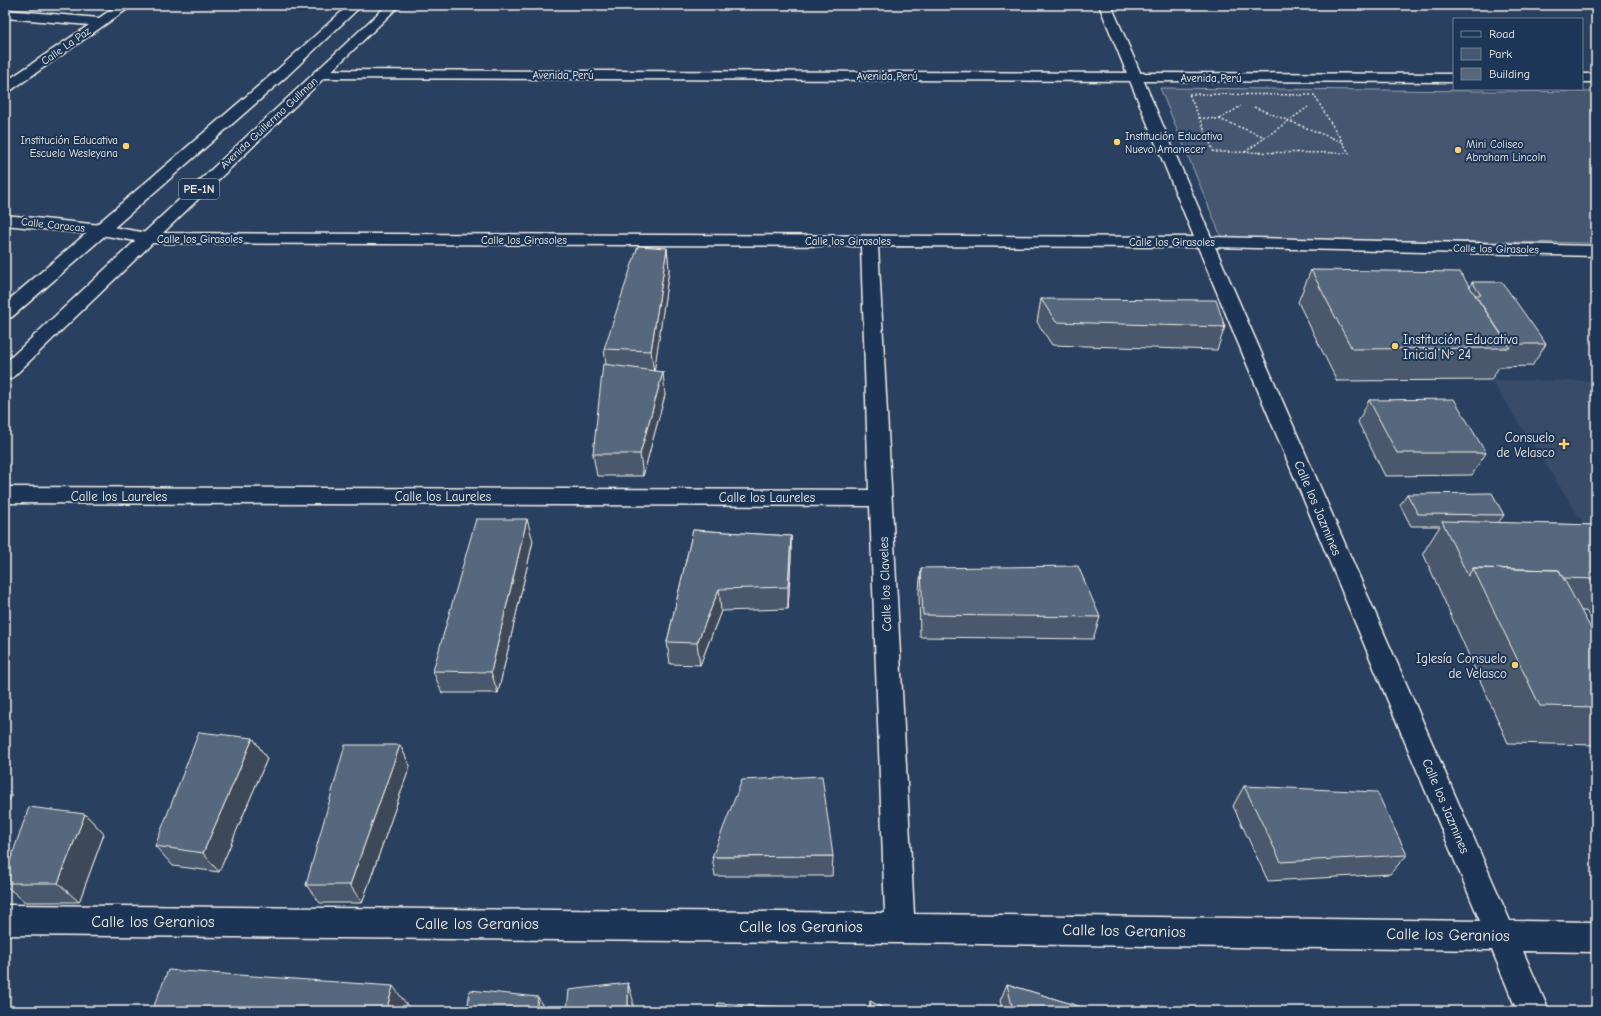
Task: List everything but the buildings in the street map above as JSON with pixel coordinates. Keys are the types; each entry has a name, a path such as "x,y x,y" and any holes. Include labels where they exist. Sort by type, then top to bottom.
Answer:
{"street":[{"name":"Calle La Paz","path":"5,88 127,5"},
{"name":"PE-1N","path":"5,313 276,78 356,5"},
{"name":"Avenida Guillermo Gullman","path":"5,374 394,5"},
{"name":"Calle los Jazmines","path":"1105,5 1204,242 1534,1011"},
{"path":"5,14 101,22"},
{"name":"Avenida Perú","path":"320,74 1453,78"},
{"path":"1583,78 1596,78"},
{"name":"Calle Caracas","path":"5,220 101,230"},
{"name":"Calle los Girasoles","path":"101,230 147,238 1204,242 1596,251"},
{"name":"Calle los Claveles","path":"869,241 900,928"},
{"name":"Calle los Laureles","path":"5,495 881,498"},
{"name":"Calle los Geranios","path":"5,920 900,928 1596,937"}],"path":[{"path":"1189,94 1222,94 1314,95 1349,153 1214,152 1189,94"},
{"path":"1222,94 1234,99"},
{"path":"1245,152 1317,100"},
{"path":"1220,119 1246,104"},
{"path":"1253,106 1342,142"},
{"path":"1199,118 1220,119 1265,138"}],"shaded area":[{"name":"Consuelo de Velasco","path":"1491,380 1596,381 1596,543 1573,507"}],"green space":[{"path":"1160,88 1596,92 1596,243 1222,239"}],"place":[{"name":"Institución Educativa Nuevo Amanecer","path":"1117,142"},
{"name":"Institución Educativa Escuela Wesleyana","path":"126,146"},
{"name":"Mini Coliseo Abraham Lincoln","path":"1458,150"},
{"name":"Institución Educativa Inicial Nº 24","path":"1395,346"},
{"name":"Consuelo de Velasco","path":"1564,444"},
{"name":"Iglesía Consuelo de Velasco","path":"1515,665"}]}
